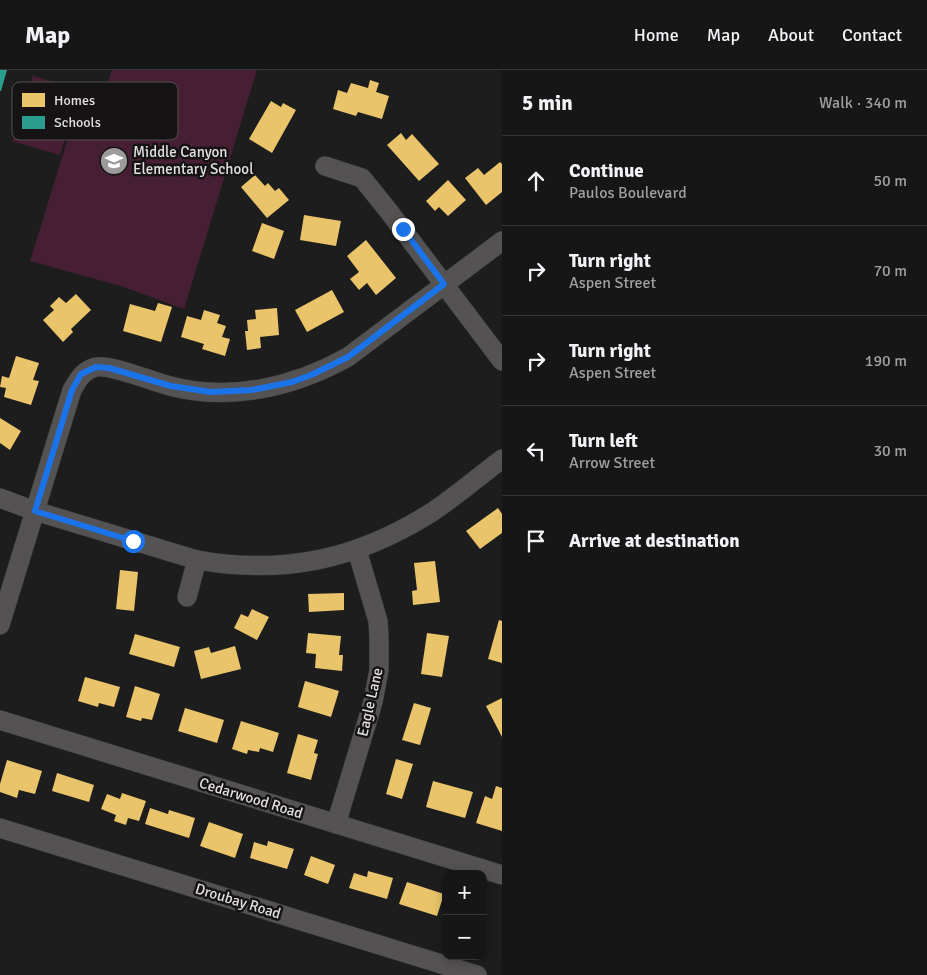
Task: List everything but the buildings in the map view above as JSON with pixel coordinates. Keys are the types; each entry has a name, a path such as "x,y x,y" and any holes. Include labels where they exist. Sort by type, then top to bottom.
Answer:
{"street":[{"path":"325,166 362,178 502,361"},
{"path":"0,625 72,390 81,374 96,367 109,368 171,386 211,392 252,390 278,385 311,375 348,357 502,241"},
{"path":"0,498 35,511 197,560 224,565 268,566 314,561 357,550 394,534 430,513 502,459"},
{"name":"Eagle Lane","path":"336,824 374,702 379,670 378,622 357,550"},
{"path":"187,597 197,560"},
{"name":"Cedarwood Road","path":"0,720 502,875"},
{"name":"Droubay Road","path":"0,828 477,975"}],"shaded area":[{"name":"Middle Canyon Elementary School","path":"112,70 257,70 184,309 121,286 30,261 67,140 178,140 178,82 108,82"},
{"path":"33,76 54,82 31,82"},
{"path":"12,140 65,140 60,155"}],"place":[{"name":"Middle Canyon Elementary School","path":"114,161"}],"route":[{"path":"133,541 35,511 72,390 81,374 96,367 109,368 191,390 232,392 272,387 292,382 330,367 348,357 444,284 403,229"}]}
